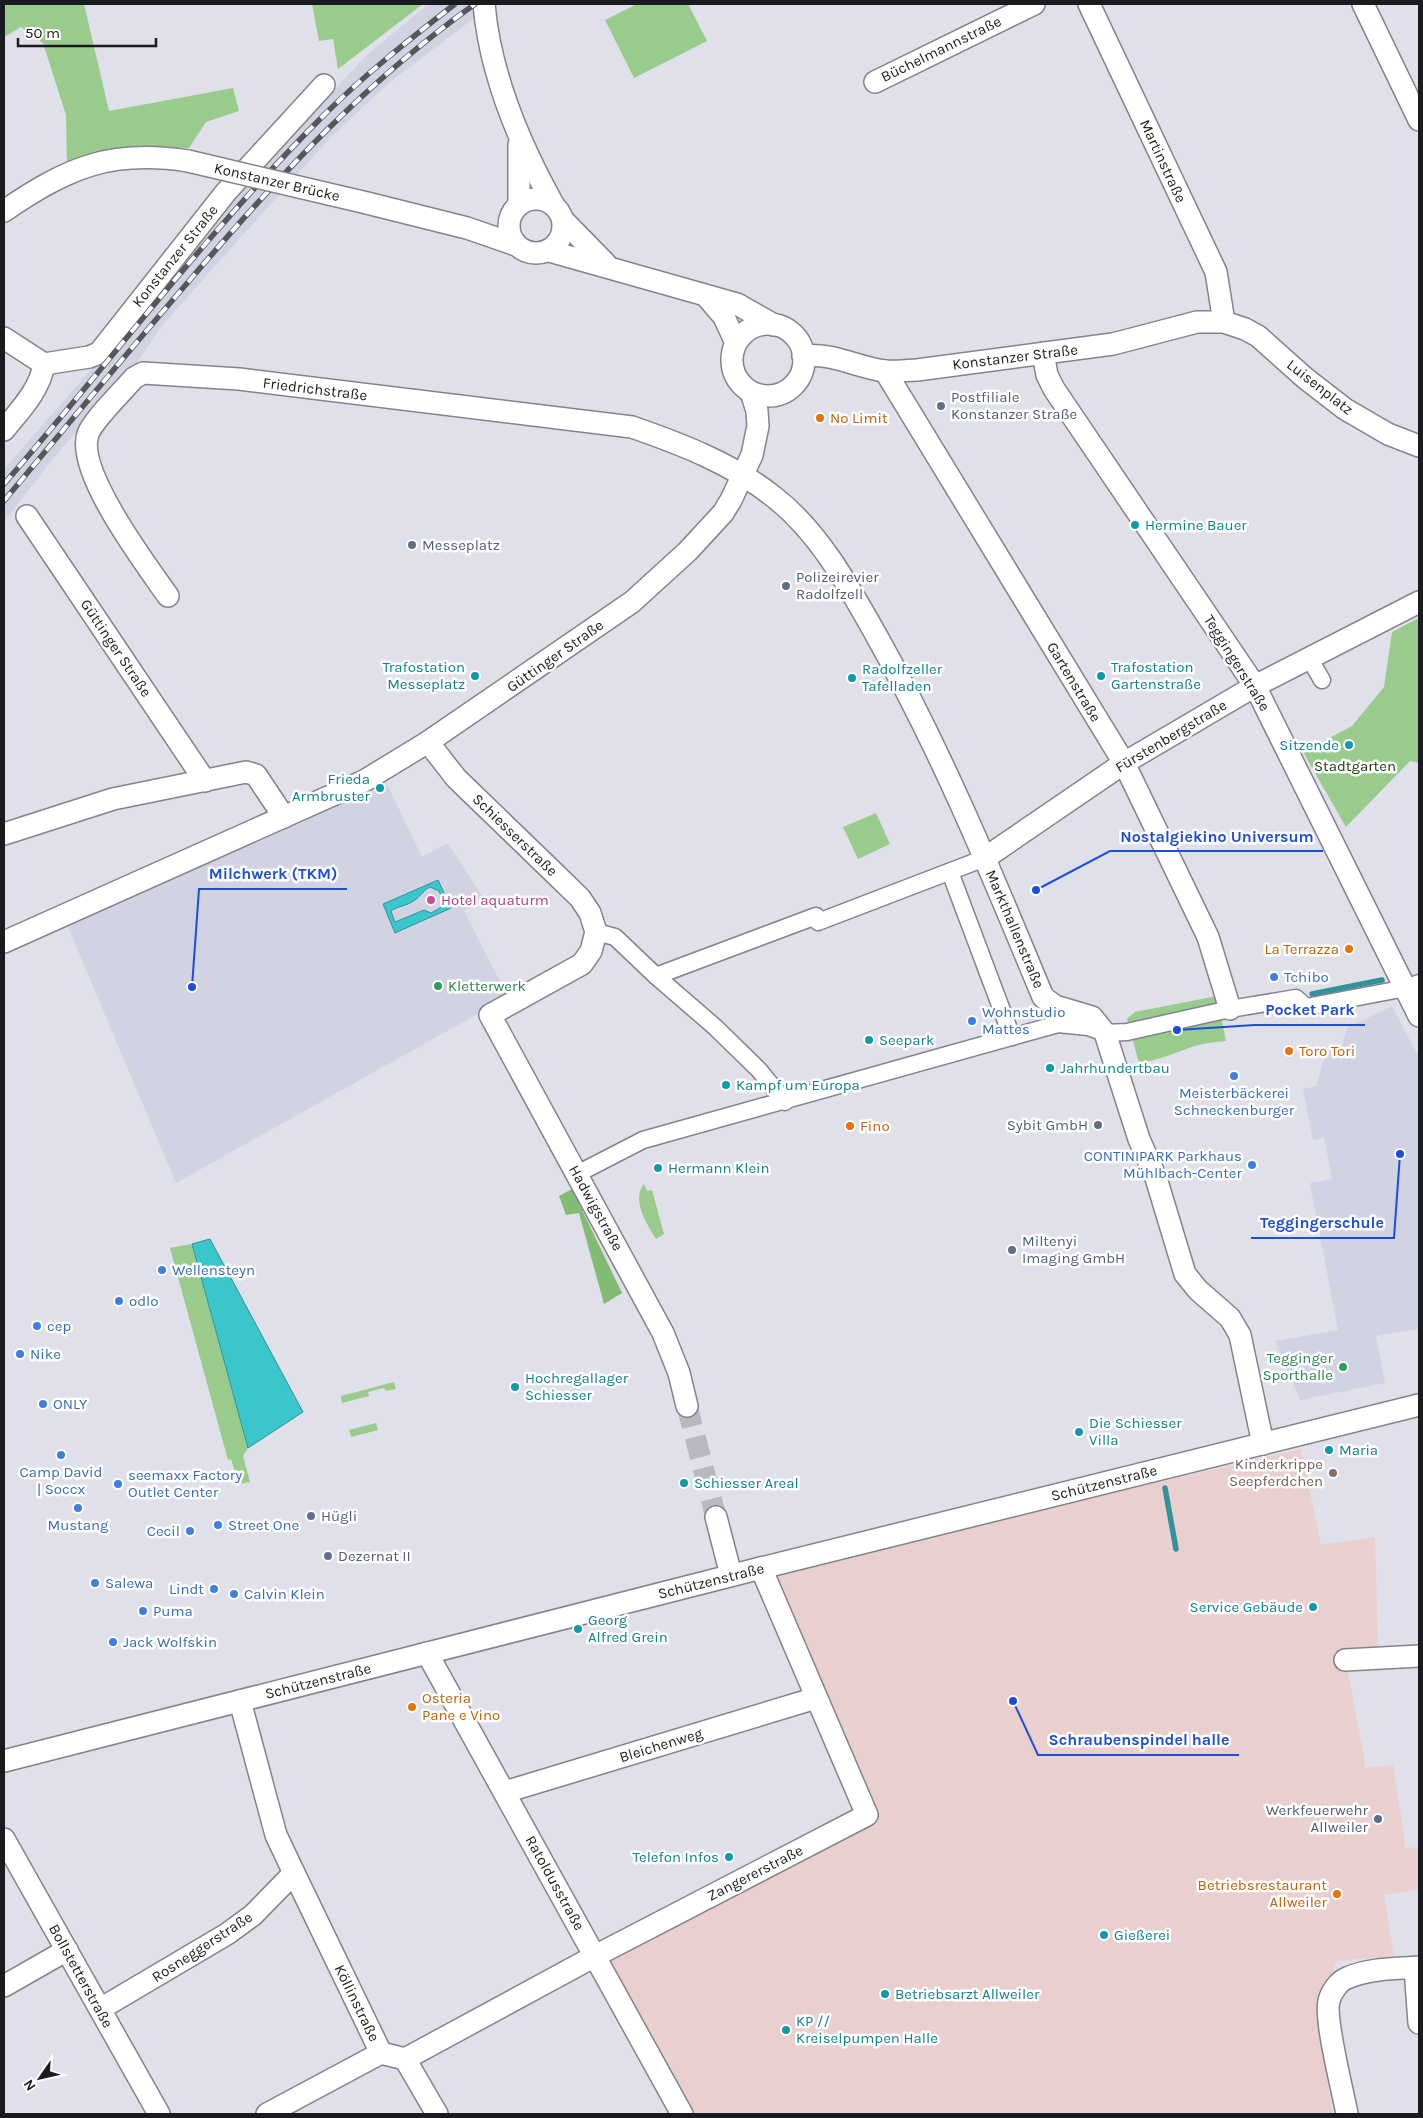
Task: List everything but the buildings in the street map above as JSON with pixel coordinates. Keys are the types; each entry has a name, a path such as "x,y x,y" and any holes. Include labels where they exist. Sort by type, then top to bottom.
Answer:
{"street":[{"path":"484,4 486,24 499,78 519,140 558,212 608,266"},
{"name":"Büchelmannstraße","path":"875,82 1034,4"},
{"name":"Martinstraße","path":"1089,4 1216,272 1224,322"},
{"path":"1363,4 1419,120"},
{"name":"Konstanzer Straße","path":"44,364 89,357 99,352 226,192 324,85"},
{"path":"516,245 509,228 516,208 519,140"},
{"name":"Konstanzer Brücke","path":"4,211 44,184 68,172 97,162 128,157 160,157 188,161 467,228"},
{"path":"467,228 536,198 558,212 562,238 549,251"},
{"path":"467,228 516,245 532,253 549,251 608,266 737,304 774,325 785,328 794,335 803,356 800,378 783,393 773,396 751,392 735,376 732,354 736,343 743,334 752,328 774,325"},
{"path":"706,296 724,317 736,343"},
{"name":"Konstanzer Straße","path":"803,356 814,354 831,357 885,371 917,370 1113,344 1197,322 1224,322"},
{"name":"Luisenplatz","path":"1224,322 1245,328 1258,336 1305,378 1345,409 1388,434 1419,446"},
{"path":"4,338 44,364 42,376 25,404 4,430"},
{"name":"Teggingerstraße","path":"1043,353 1046,375 1054,389 1255,686 1412,986 1419,1016"},
{"name":"Gartenstraße","path":"885,371 1124,763 1208,937 1230,1010"},
{"name":"Friedrichstraße","path":"168,596 111,512 96,479 87,442 91,428 134,378 143,373 239,379 632,427 669,440 742,476"},
{"name":"Güttinger Straße","path":"4,942 364,781 428,742 632,602 688,551 723,512 752,455 758,426 757,411 751,392"},
{"name":"Güttinger Straße","path":"758,426 769,414 783,393"},
{"name":"Markthallenstraße","path":"742,476 779,501 814,538 863,611 920,715 985,858 1043,997 1055,1006 1092,1018 1105,1032"},
{"name":"Güttinger Straße","path":"27,516 205,781"},
{"name":"Fürstenbergstraße","path":"985,858 1124,763 1255,686 1419,602"},
{"path":"1309,658 1322,680"},
{"name":"Schiesserstraße","path":"428,742 456,778 580,898 590,913 596,932"},
{"path":"4,834 113,799 251,773 256,776 284,817"},
{"path":"656,976 816,916 818,922 985,858"},
{"path":"950,872 1012,1037"},
{"path":"596,932 615,937 656,976 715,1027 759,1070 785,1102"},
{"name":"Hadwigstraße","path":"596,932 592,951 582,964 490,1015 663,1333 678,1373 687,1406"},
{"path":"577,1174 642,1140 1065,1023 1105,1032 1142,1030 1230,1010 1296,998 1306,1007 1412,986"},
{"path":"1105,1032 1139,1139 1156,1178 1185,1274 1198,1290 1230,1318 1240,1335 1263,1444"},
{"name":"Schützenstraße","path":"4,1761 731,1575 1419,1405"},
{"path":"716,1517 731,1575"},
{"name":"Zangererstraße","path":"405,2059 596,1956 868,1815 761,1568"},
{"name":"Ratoldusstraße","path":"427,1653 682,2114"},
{"path":"1345,1660 1419,1656"},
{"name":"Bleichenweg","path":"505,1792 816,1698"},
{"path":"240,1701 276,1834 294,1873"},
{"name":"Bollstetterstraße","path":"4,1839 159,2114"},
{"name":"Rosneggerstraße","path":"100,2009 227,1934 253,1915 294,1873"},
{"name":"Köllinstraße","path":"294,1873 381,2053 405,2059"},
{"path":"4,1986 67,1950"},
{"path":"1347,2114 1329,2019 1329,2001 1337,1986 1346,1978 1364,1972 1417,1968 1419,2023"},
{"path":"267,2114 381,2053"},
{"path":"405,2059 436,2114"}],"shaded area":[{"path":"428,4 493,4 390,82 331,137 165,322 134,366 51,461 4,522 4,469 102,357 230,200 366,56"},
{"path":"387,784 422,857 448,843 484,899 464,911 508,997 176,1183 68,927"},
{"path":"1392,1006 1419,1058 1419,1329 1376,1336 1385,1383 1300,1400 1275,1341 1338,1330 1310,1183 1332,1179 1324,1138 1313,1140 1303,1089 1316,1086 1328,1046 1341,1049 1347,1028"},
{"path":"1301,1449 1321,1545 1375,1537 1378,1646 1344,1650 1366,1768 1393,1765 1406,1848 1419,1847 1419,1889 1384,1895 1394,1956 1337,1961 1316,2013 1333,2114 692,2114 602,1957 873,1817 773,1572"}],"green space":[{"path":"4,4 84,4 109,111 233,88 239,111 206,122 189,148 144,146 109,150 67,163 66,115 43,43 21,27 4,37"},
{"path":"312,4 423,4 338,69 333,39 319,41"},
{"path":"637,4 688,4 707,41 634,78 605,20"},
{"name":"Stadtgarten","path":"1419,618 1419,763 1410,761 1346,827 1303,752 1352,726 1384,687 1392,632"},
{"path":"876,813 890,844 858,859 843,827"},
{"path":"1217,996 1226,1041 1199,1045 1139,1063 1127,1019 1135,1012"},
{"path":"644,1184 647,1191 652,1190 664,1234 656,1239 645,1219 640,1204 640,1190"},
{"path":"572,1189 622,1293 604,1304 579,1213 566,1215 559,1196"},
{"path":"192,1244 248,1448 243,1456 250,1482 239,1484 231,1459 228,1460 170,1248"},
{"path":"394,1382 396,1389 386,1391 384,1388 368,1392 369,1396 342,1403 341,1396"},
{"path":"376,1423 378,1430 351,1437 349,1430"}],"water":[{"path":"438,880 451,908 395,933 383,904","holes":["430,887 439,891 443,900 440,908 431,913 424,910 395,922 391,911 412,902"]},
{"path":"210,1239 303,1412 248,1448 192,1244"}],"waterway":[{"path":"1312,994 1382,980"},
{"path":"1165,1488 1176,1549"}],"tunnel":[{"path":"687,1406 716,1517"}],"railway":[{"path":"4,484 199,251 281,160 355,86 455,4"},
{"path":"4,501 165,308 289,169 359,99 396,66 434,34 475,4"}],"place":[{"name":"Postfiliale Konstanzer Straße","path":"941,406"},
{"name":"No Limit","path":"820,418"},
{"name":"Hermine Bauer","path":"1135,525"},
{"name":"Messeplatz","path":"412,545"},
{"name":"Polizeirevier Radolfzell","path":"786,586"},
{"name":"Trafostation Messeplatz","path":"475,676"},
{"name":"Trafostation Gartenstraße","path":"1101,676"},
{"name":"Radolfzeller Tafelladen","path":"852,678"},
{"name":"Sitzende","path":"1349,745"},
{"name":"Frieda Armbruster","path":"380,788"},
{"name":"Nostalgiekino Universum","path":"1036,890"},
{"name":"Hotel aquaturm","path":"431,900"},
{"name":"La Terrazza","path":"1349,949"},
{"name":"Tchibo","path":"1274,977"},
{"name":"Kletterwerk","path":"438,986"},
{"name":"Milchwerk (TKM)","path":"192,987"},
{"name":"Wohnstudio Mattes","path":"972,1021"},
{"name":"Pocket Park","path":"1177,1030"},
{"name":"Seepark","path":"869,1040"},
{"name":"Toro Tori","path":"1289,1051"},
{"name":"Jahrhundertbau","path":"1050,1068"},
{"name":"Meisterbäckerei Schneckenburger","path":"1234,1076"},
{"name":"Kampf um Europa","path":"726,1085"},
{"name":"Sybit GmbH","path":"1098,1125"},
{"name":"Fino","path":"850,1126"},
{"name":"Teggingerschule","path":"1400,1154"},
{"name":"CONTINIPARK Parkhaus Mühlbach-Center","path":"1252,1165"},
{"name":"Hermann Klein","path":"658,1168"},
{"name":"Miltenyi Imaging GmbH","path":"1012,1250"},
{"name":"Wellensteyn","path":"162,1270"},
{"name":"odlo","path":"119,1301"},
{"name":"cep","path":"37,1326"},
{"name":"Nike","path":"20,1354"},
{"name":"Tegginger Sporthalle","path":"1343,1367"},
{"name":"Hochregallager Schiesser","path":"515,1387"},
{"name":"ONLY","path":"43,1404"},
{"name":"Die Schiesser Villa","path":"1079,1432"},
{"name":"Maria","path":"1329,1450"},
{"name":"Camp David | Soccx","path":"61,1455"},
{"name":"Kinderkrippe Seepferdchen","path":"1333,1473"},
{"name":"Schiesser Areal","path":"684,1483"},
{"name":"seemaxx Factory Outlet Center","path":"118,1484"},
{"name":"Mustang","path":"78,1508"},
{"name":"Hügli","path":"311,1516"},
{"name":"Street One","path":"218,1525"},
{"name":"Cecil","path":"190,1531"},
{"name":"Dezernat II","path":"328,1556"},
{"name":"Salewa","path":"95,1583"},
{"name":"Lindt","path":"214,1589"},
{"name":"Calvin Klein","path":"234,1594"},
{"name":"Service Gebäude","path":"1313,1607"},
{"name":"Puma","path":"143,1611"},
{"name":"Georg Alfred Grein","path":"578,1629"},
{"name":"Jack Wolfskin","path":"113,1642"},
{"name":"Schraubenspindel halle","path":"1013,1701"},
{"name":"Osteria Pane e Vino","path":"412,1707"},
{"name":"Werkfeuerwehr Allweiler","path":"1378,1819"},
{"name":"Telefon Infos","path":"729,1857"},
{"name":"Betriebsrestaurant Allweiler","path":"1337,1894"},
{"name":"Gießerei","path":"1104,1935"},
{"name":"Betriebsarzt Allweiler","path":"885,1994"},
{"name":"KP // Kreiselpumpen Halle","path":"786,2030"}]}
